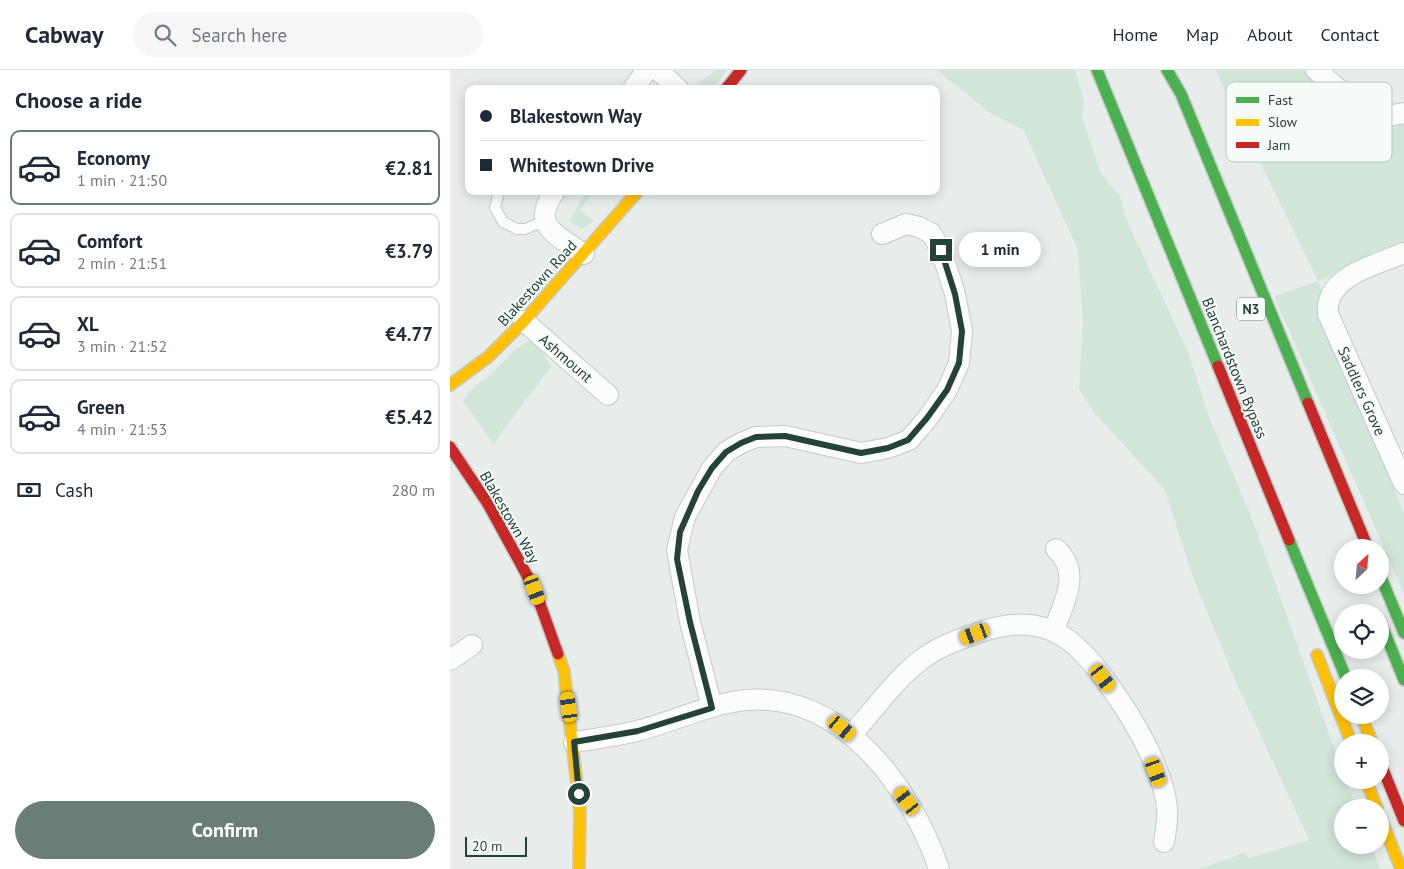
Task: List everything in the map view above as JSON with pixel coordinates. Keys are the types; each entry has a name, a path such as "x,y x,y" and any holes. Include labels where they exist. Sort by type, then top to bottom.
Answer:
{"main road":[{"path":"729,85 741,70"},
{"name":"Blanchardstown Bypass","path":"1097,70 1342,669"},
{"path":"1167,70 1181,94 1364,539"},
{"name":"Blakestown Road","path":"450,385 488,357 524,321 635,195"},
{"path":"1237,412 1258,495"},
{"name":"Blakestown Way","path":"450,447 488,504 535,590 564,671 574,742 580,811 579,869"},
{"path":"1388,594 1404,632"},
{"path":"1312,642 1348,734"},
{"path":"1389,643 1404,680"},
{"path":"1389,784 1404,821"},
{"path":"1389,840 1400,869"}],"street":[{"path":"636,85 647,70"},
{"path":"658,70 674,85"},
{"path":"1316,70 1330,82"},
{"path":"552,195 546,203 544,221 548,229 584,254"},
{"path":"712,708 690,622 677,550 685,518 712,468 726,452 756,437 785,436 861,453 888,448 908,440 947,390 959,363 962,331 955,294 941,250 930,233 919,227 906,224 882,234"},
{"name":"Saddlers Grove","path":"1404,253 1342,280 1329,297 1328,314 1404,484"},
{"name":"Ashmount","path":"524,321 608,395"},
{"path":"1054,630 1070,576 1067,561 1056,549"},
{"path":"851,735 914,666 943,646 985,630 1002,627 1025,624 1054,630 1064,636 1085,655 1118,698 1144,739 1167,807 1164,842"},
{"path":"450,660 472,645"},
{"path":"574,742 638,731 745,700 787,702 817,711 851,735 884,771 907,801 922,827 939,869"}],"lane":[{"path":"498,195 496,208 503,222 516,229 525,228 544,221"}],"green space":[{"path":"716,70 727,70 715,85 696,85"},
{"path":"937,70 1075,70 1084,102 1082,117 1100,172 1120,196 1126,219 1188,352 1210,420 1253,521 1334,748 1334,789 1349,789 1353,799 1334,799 1334,854 1374,854 1381,869 1198,869 1245,853 1249,858 1309,840 1235,680 1192,575 1165,490 1092,410 1079,389 1083,322 1078,250 1023,130 990,113"},
{"path":"1215,70 1305,70 1312,77 1322,82 1226,82 1226,93"},
{"path":"1392,115 1404,121 1404,246 1318,281 1260,162 1392,162"},
{"path":"585,195 591,195 580,210 594,221 582,229 569,221"},
{"path":"1318,281 1322,292 1318,302 1320,314 1404,513 1404,594 1389,560 1389,539 1380,539 1274,296"},
{"path":"528,341 539,345 551,367 500,434 494,445 463,401 472,389"}],"traffic: fast":[{"path":"1097,70 1218,366"},
{"path":"1167,70 1181,94 1308,403"},
{"path":"1289,540 1342,669"},
{"path":"1388,594 1404,633"},
{"path":"1389,643 1404,680"}],"traffic: slow":[{"path":"450,385 488,357 524,321 634,195"},
{"path":"558,654 564,671 580,811 579,869"},
{"path":"1317,655 1348,734"},
{"path":"1365,724 1369,734"},
{"path":"1370,789 1373,799"},
{"path":"1389,839 1401,869"}],"traffic: jam":[{"path":"729,85 741,70"},
{"path":"1218,366 1289,540"},
{"path":"1308,403 1364,539"},
{"path":"450,447 488,504 535,590 558,654"},
{"path":"1389,784 1404,821"}],"route":[{"path":"579,794 574,742 638,731 712,708 690,622 677,559 677,550 685,518 704,478 726,452 756,437 771,436 785,436 861,453 888,448 908,440 947,390 959,363 962,331 955,294 941,250"}]}
